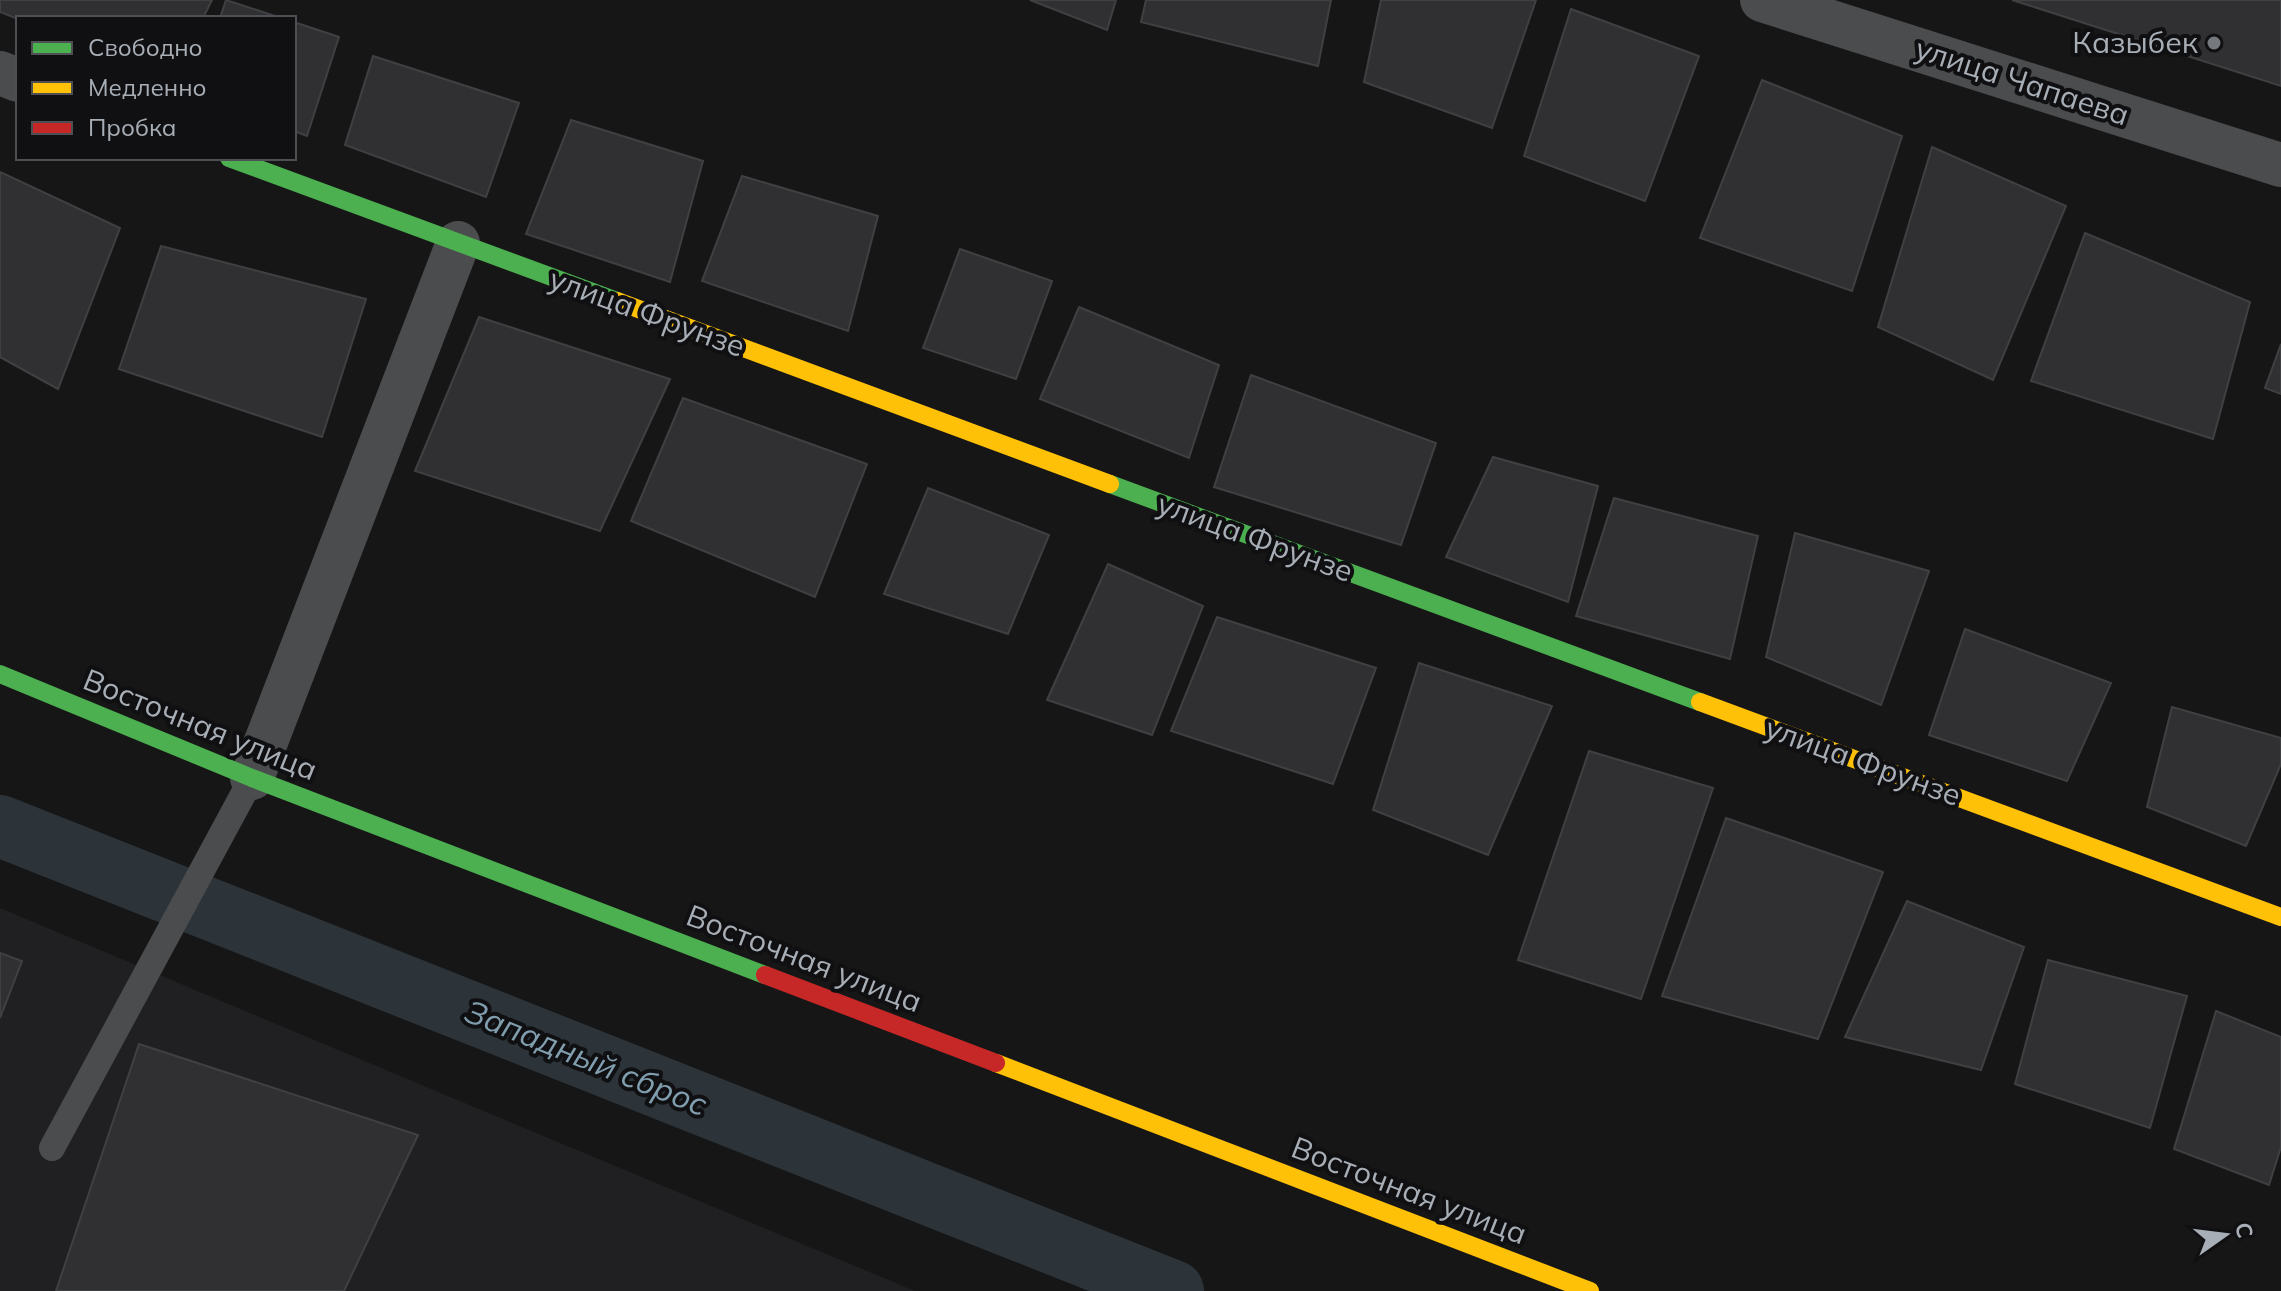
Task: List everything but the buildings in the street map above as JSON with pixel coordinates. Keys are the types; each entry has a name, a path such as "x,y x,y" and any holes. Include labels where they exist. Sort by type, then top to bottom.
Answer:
{"street":[{"name":"улица Чапаева","path":"1762,0 2281,165"},
{"name":"улица Фрунзе","path":"234,160 2281,917"},
{"path":"252,778 458,243"},
{"name":"Восточная улица","path":"0,674 252,778 1590,1291"}],"lane":[{"path":"52,1148 252,778"}],"shaded area":[{"path":"0,908 498,1117 915,1291 0,1291"}],"waterway":[{"name":"Западный сброс","path":"0,826 1173,1291"}],"traffic: fast":[{"path":"234,160 617,301"},
{"path":"1110,484 1700,702"},
{"path":"0,674 252,778 765,975"}],"traffic: slow":[{"path":"617,301 1110,484"},
{"path":"1700,702 2281,917"},
{"path":"996,1063 1590,1291"}],"traffic: jam":[{"path":"765,975 996,1063"}],"place":[{"name":"Казыбек","path":"2214,43"}]}
